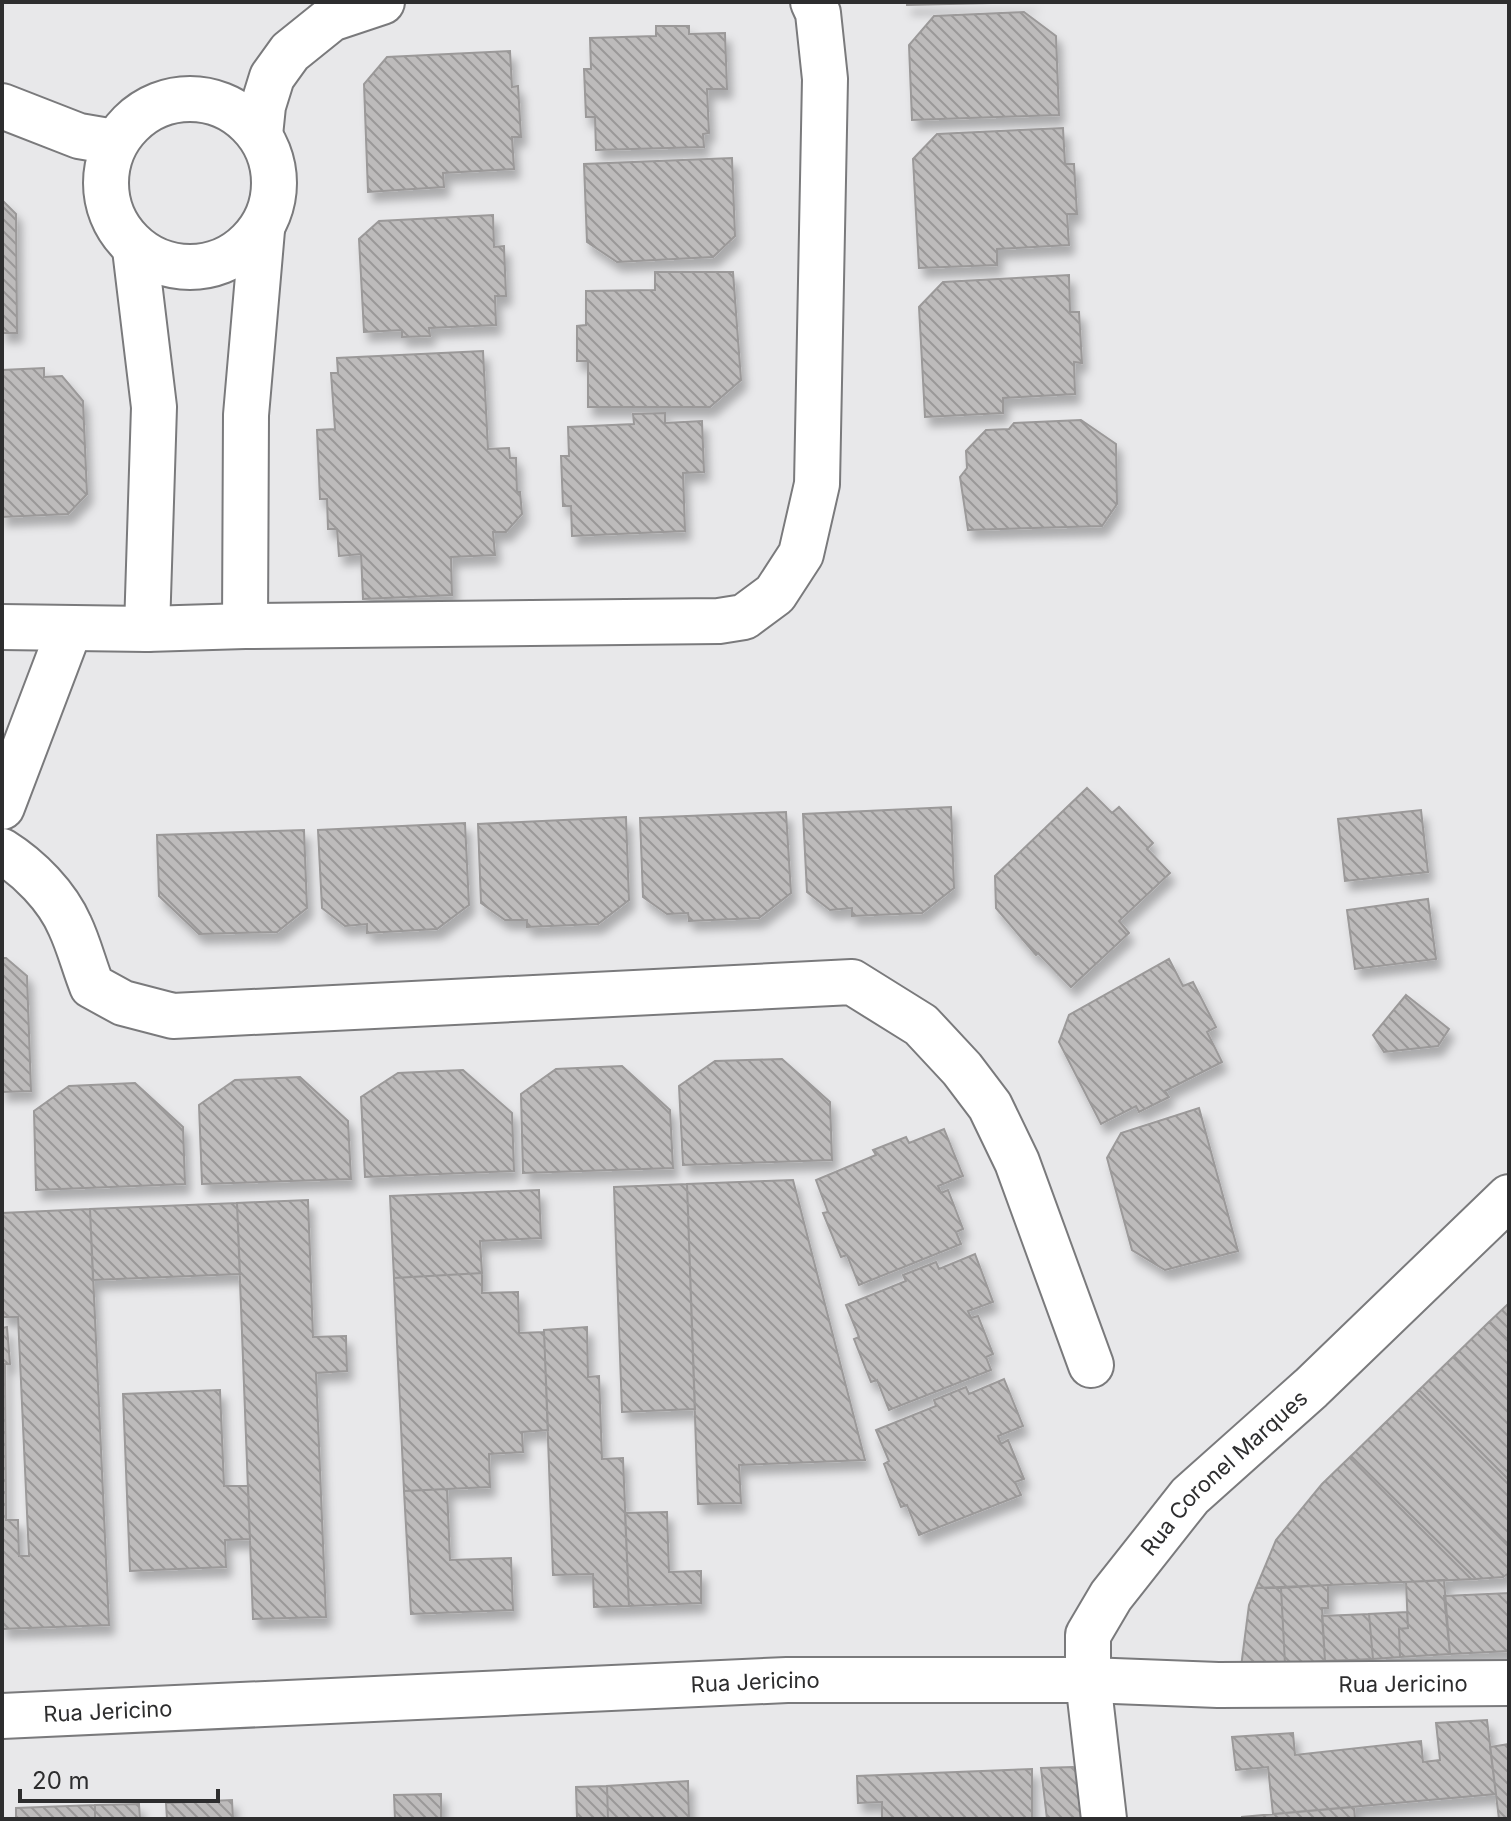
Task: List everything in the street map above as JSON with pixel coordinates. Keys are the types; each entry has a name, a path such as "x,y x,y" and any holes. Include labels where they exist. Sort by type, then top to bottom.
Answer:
{"street":[{"path":"260,135 263,106 272,77 290,52 331,19 382,2"},
{"path":"2,627 147,629 719,621 744,617 775,594 801,554 817,484 825,79 818,13 813,2"},
{"path":"245,626 246,415 262,230 274,199 273,165 260,135 238,112 208,99 176,99 147,110 114,142 107,161 105,193 114,224 135,249 159,263 189,269 216,264 242,250 262,230"},
{"path":"2,106 79,136 114,142"},
{"path":"135,249 154,407 147,629"},
{"path":"2,807 70,628"},
{"path":"2,851 42,885 61,909 70,924 92,986 123,1003 173,1016 852,982 921,1025 962,1069 990,1106 1017,1162 1091,1365"},
{"name":"Rua Coronel Marques","path":"1104,1819 1088,1680 1088,1635 1111,1596 1190,1496 1311,1388 1509,1197"},
{"name":"Rua Jericino","path":"2,1716 787,1680 1088,1680 1218,1685 1509,1683"}],"building":[{"path":"907,2 1033,2 907,5"},
{"path":"1024,12 1056,36 1059,115 912,120 909,45 934,16"},
{"path":"656,26 689,26 689,34 725,33 727,89 707,89 709,133 703,134 704,147 596,150 595,117 586,117 584,69 591,69 590,38 656,36"},
{"path":"510,51 512,87 518,86 521,137 512,137 514,169 443,173 444,187 368,192 364,84 387,57"},
{"path":"1063,128 1065,164 1074,164 1077,214 1067,214 1069,245 997,249 997,265 919,268 913,159 937,134"},
{"path":"732,158 735,236 713,257 617,262 587,242 584,164"},
{"path":"2,200 16,214 17,333 2,333"},
{"path":"493,215 494,247 504,246 506,296 495,296 496,325 429,328 430,336 402,337 402,330 364,332 359,239 379,221"},
{"path":"655,272 733,272 741,380 710,407 588,407 588,361 577,361 577,326 586,325 586,291 655,290"},
{"path":"1069,275 1070,312 1079,312 1082,363 1074,362 1075,394 1003,398 1003,413 925,417 919,307 943,282"},
{"path":"483,351 488,449 509,448 510,458 516,458 517,492 520,492 522,514 506,532 493,532 495,555 451,557 452,595 363,599 361,554 339,556 337,529 328,529 327,499 320,499 317,430 335,429 331,373 338,373 337,358"},
{"path":"44,368 44,377 62,376 83,401 87,494 68,514 2,517 2,370"},
{"path":"665,413 665,423 702,421 704,472 683,473 685,531 572,536 571,506 563,506 561,456 569,456 568,427 634,424 633,414"},
{"path":"1081,420 1116,444 1117,504 1102,526 968,530 960,477 967,468 966,451 986,430 1009,429 1014,423"},
{"path":"1087,788 1112,813 1119,807 1153,843 1147,849 1170,873 1119,921 1129,933 1071,987 1038,953 1036,955 996,908 995,876"},
{"path":"951,807 954,888 922,913 852,916 852,908 830,910 807,892 803,814"},
{"path":"1421,810 1428,872 1345,881 1338,819"},
{"path":"786,812 791,893 759,918 689,921 688,913 667,914 643,897 640,818"},
{"path":"626,817 629,900 598,924 527,927 527,920 505,920 481,903 478,824"},
{"path":"465,823 469,905 437,929 367,933 367,924 345,926 322,908 318,830"},
{"path":"304,830 307,908 277,932 199,934 159,896 157,835"},
{"path":"1428,899 1436,959 1355,969 1347,910"},
{"path":"2,958 27,976 31,1091 2,1092"},
{"path":"1169,959 1183,986 1193,982 1216,1027 1207,1032 1222,1062 1165,1091 1169,1097 1139,1112 1136,1106 1101,1124 1059,1042 1069,1015"},
{"path":"1406,995 1449,1029 1438,1046 1384,1052 1373,1035"},
{"path":"782,1059 830,1102 832,1160 683,1165 679,1086 715,1061"},
{"path":"622,1066 670,1110 673,1168 523,1173 521,1094 556,1069"},
{"path":"463,1070 512,1113 514,1171 365,1177 361,1097 398,1073"},
{"path":"300,1077 348,1121 351,1179 202,1184 199,1105 235,1080"},
{"path":"135,1083 183,1127 185,1184 36,1190 34,1111 69,1086"},
{"path":"1199,1108 1238,1251 1165,1270 1132,1250 1107,1158 1121,1133"},
{"path":"944,1129 963,1176 938,1186 941,1193 948,1190 963,1229 956,1232 961,1244 859,1285 847,1255 841,1257 823,1213 828,1212 816,1180 876,1155 873,1150 906,1137 909,1143"},
{"path":"793,1180 865,1460 739,1465 741,1503 698,1504 687,1184"},
{"path":"687,1184 695,1409 622,1412 614,1187"},
{"path":"539,1190 541,1238 480,1241 482,1273 394,1278 390,1196"},
{"path":"308,1200 313,1337 346,1336 347,1371 316,1373 326,1617 253,1619 237,1203"},
{"path":"237,1203 240,1274 93,1280 90,1209"},
{"path":"90,1209 109,1625 2,1629 2,1328 7,1327 10,1364 5,1364 6,1520 18,1520 19,1556 29,1556 18,1317 2,1317 2,1213"},
{"path":"975,1254 993,1302 968,1311 971,1318 978,1316 993,1354 986,1357 991,1370 889,1410 877,1380 871,1382 854,1339 859,1337 846,1305 906,1281 903,1275 936,1262 939,1269"},
{"path":"482,1273 482,1293 518,1292 519,1333 544,1332 548,1430 522,1432 523,1452 489,1454 490,1487 404,1491 394,1278"},
{"path":"1509,1303 1509,1342 1489,1322"},
{"path":"1489,1322 1509,1342 1509,1413 1454,1356"},
{"path":"587,1327 588,1377 599,1376 602,1459 623,1458 629,1606 594,1607 593,1574 553,1575 544,1330"},
{"path":"1454,1356 1509,1413 1509,1480 1419,1390"},
{"path":"1004,1379 1023,1426 998,1436 1001,1444 1008,1440 1024,1479 1015,1482 1021,1495 919,1535 907,1505 901,1507 884,1464 889,1461 876,1430 936,1406 934,1400 966,1387 969,1394"},
{"path":"220,1390 224,1486 248,1486 250,1539 225,1540 226,1567 130,1571 123,1394"},
{"path":"1419,1390 1509,1480 1509,1547 1386,1422"},
{"path":"1386,1422 1509,1547 1509,1573 1503,1577 1476,1579 1351,1456"},
{"path":"1351,1456 1476,1579 1256,1588 1276,1540 1322,1484"},
{"path":"447,1489 450,1560 511,1558 513,1610 411,1614 404,1491"},
{"path":"667,1512 669,1572 701,1571 701,1603 629,1606 625,1513"},
{"path":"1444,1580 1450,1654 1400,1657 1399,1629 1408,1628 1406,1582"},
{"path":"1328,1585 1328,1608 1322,1608 1325,1661 1285,1664 1281,1588"},
{"path":"1256,1588 1281,1588 1285,1664 1241,1667 1249,1605"},
{"path":"1509,1593 1509,1651 1450,1654 1444,1596"},
{"path":"1407,1612 1408,1628 1399,1629 1400,1657 1373,1659 1369,1614"},
{"path":"1369,1614 1373,1659 1325,1661 1322,1616"},
{"path":"1487,1720 1496,1794 1273,1814 1268,1767 1236,1770 1232,1737 1293,1733 1295,1755 1421,1741 1423,1762 1440,1760 1436,1723"},
{"path":"1509,1744 1509,1819 1499,1819 1490,1747"},
{"path":"1073,1767 1091,1783 1095,1819 1047,1819 1041,1768"},
{"path":"1032,1769 1032,1819 882,1819 882,1802 858,1803 857,1776"},
{"path":"688,1781 689,1819 608,1819 607,1786"},
{"path":"607,1786 608,1819 554,1819 577,1818 576,1787"},
{"path":"441,1794 441,1819 395,1819 394,1795"},
{"path":"232,1800 233,1819 167,1819 166,1803"},
{"path":"139,1804 140,1819 95,1819 95,1805"},
{"path":"95,1805 95,1819 16,1819 16,1808"},
{"path":"1354,1807 1355,1819 1242,1819 1242,1817"}]}
